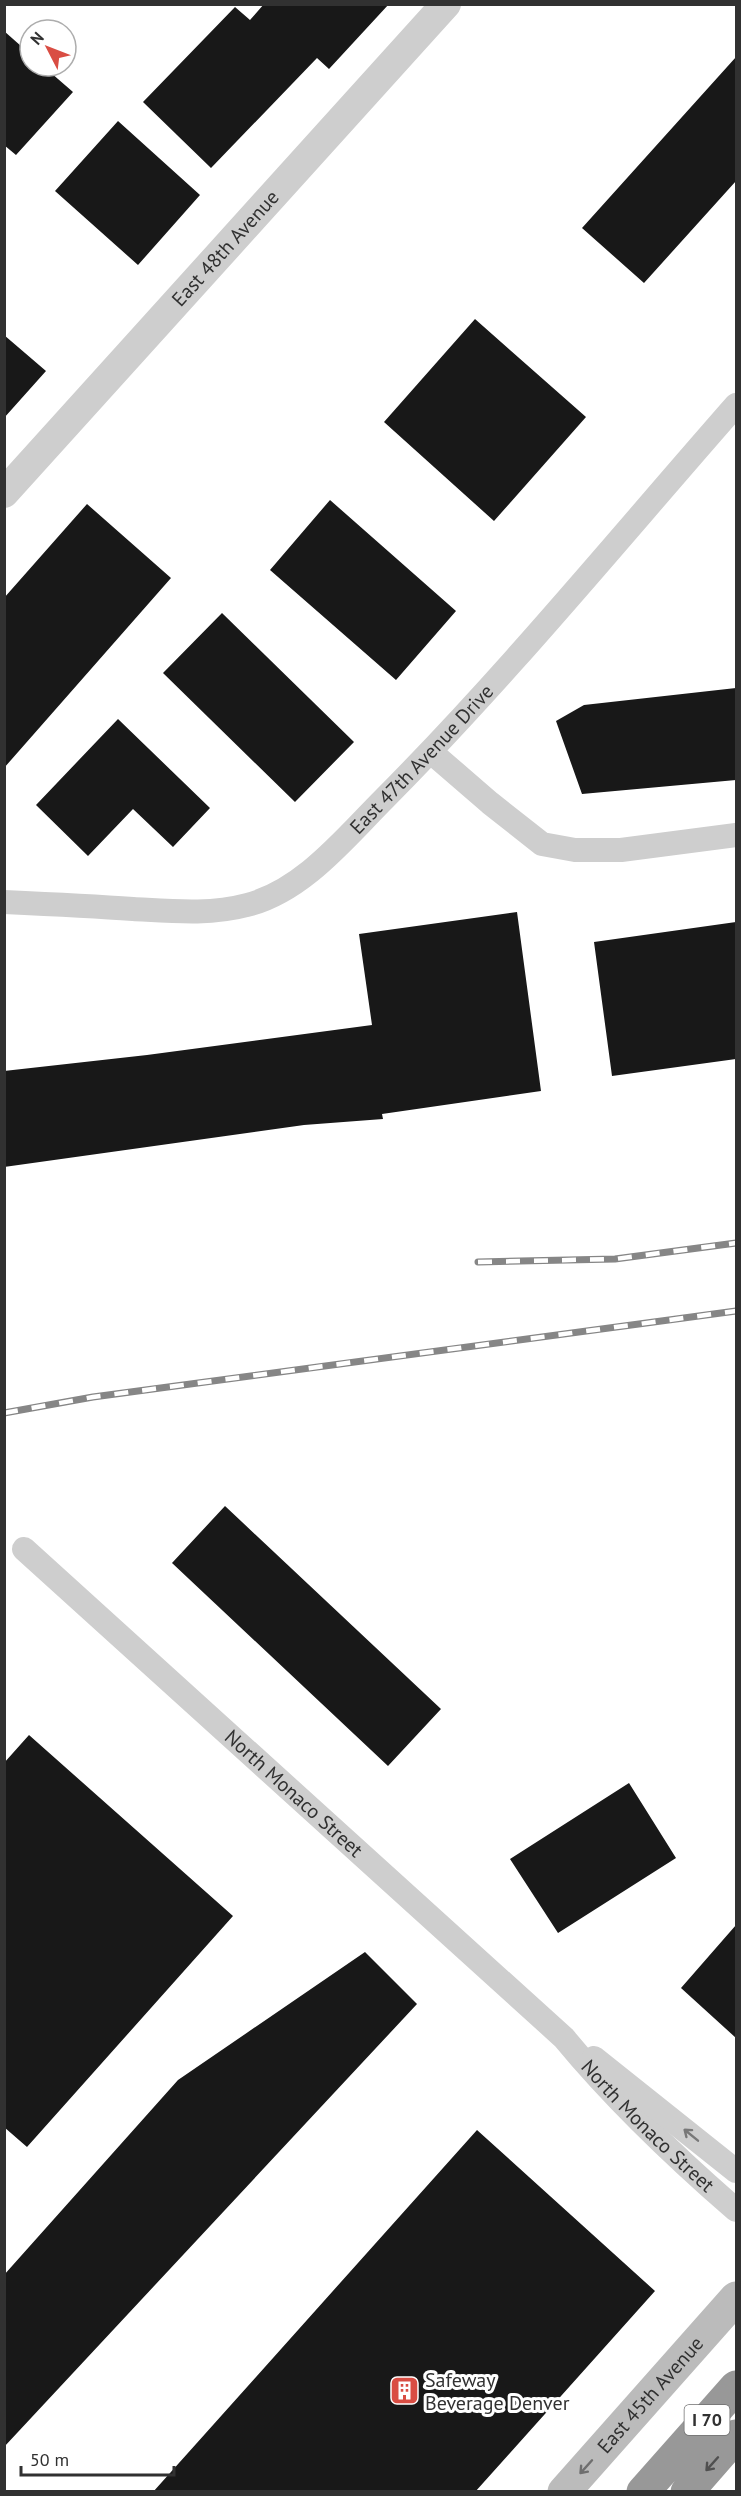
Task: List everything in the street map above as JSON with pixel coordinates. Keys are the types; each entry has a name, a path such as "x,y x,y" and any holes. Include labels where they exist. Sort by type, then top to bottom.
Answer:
{"highway":[{"name":"I 70","path":"644,2492 736,2386"},
{"path":"687,2492 736,2436"},
{"path":"628,2492 677,2454"}],"main road":[{"name":"East 45th Avenue","path":"564,2492 736,2298"}],"street":[{"name":"East 48th Avenue","path":"4,493 446,4"},
{"name":"East 47th Avenue Drive","path":"4,902 187,912 224,910 248,905 279,891 316,866 431,752 736,405"},
{"path":"431,752 542,844 575,850 621,850 736,835"},
{"name":"North Monaco Street","path":"24,1549 564,2038 597,2078 663,2144 736,2210"},
{"name":"North Monaco Street","path":"564,2038 609,2068 736,2171"}],"building":[{"path":"264,4 389,4 329,69 317,58 211,168 143,102 235,7 250,20"},
{"path":"4,31 18,43 18,78 57,78 73,92 16,155 4,145"},
{"path":"736,57 736,181 644,283 582,228"},
{"path":"118,121 200,195 138,265 55,191"},
{"path":"475,319 586,417 494,521 384,422"},
{"path":"4,335 46,371 4,418"},
{"path":"330,500 456,611 396,680 270,570"},
{"path":"87,504 171,578 4,768 4,598"},
{"path":"222,613 354,742 295,802 163,673"},
{"path":"736,688 736,780 582,794 556,721 584,705"},
{"path":"118,719 210,808 173,847 133,809 88,856 36,805"},
{"path":"517,912 541,1091 382,1114 383,1119 304,1125 4,1167 4,1071 147,1055 372,1025 359,934"},
{"path":"736,922 736,1059 612,1076 594,942"},
{"path":"225,1506 441,1709 388,1766 172,1563"},
{"path":"29,1735 233,1916 27,2147 4,2127 4,1763"},
{"path":"629,1783 676,1858 558,1933 510,1859"},
{"path":"736,1925 736,2038 681,1988"},
{"path":"365,1952 417,2004 4,2447 4,2275 178,2080"},
{"name":"Safeway Beverage Denver","path":"477,2130 655,2291 475,2492 153,2492"}],"railway":[{"path":"478,1262 615,1259 736,1243"},
{"path":"4,1413 93,1397 736,1311"}],"place":[{"name":"Safeway Beverage Denver","path":"404,2391"}]}
